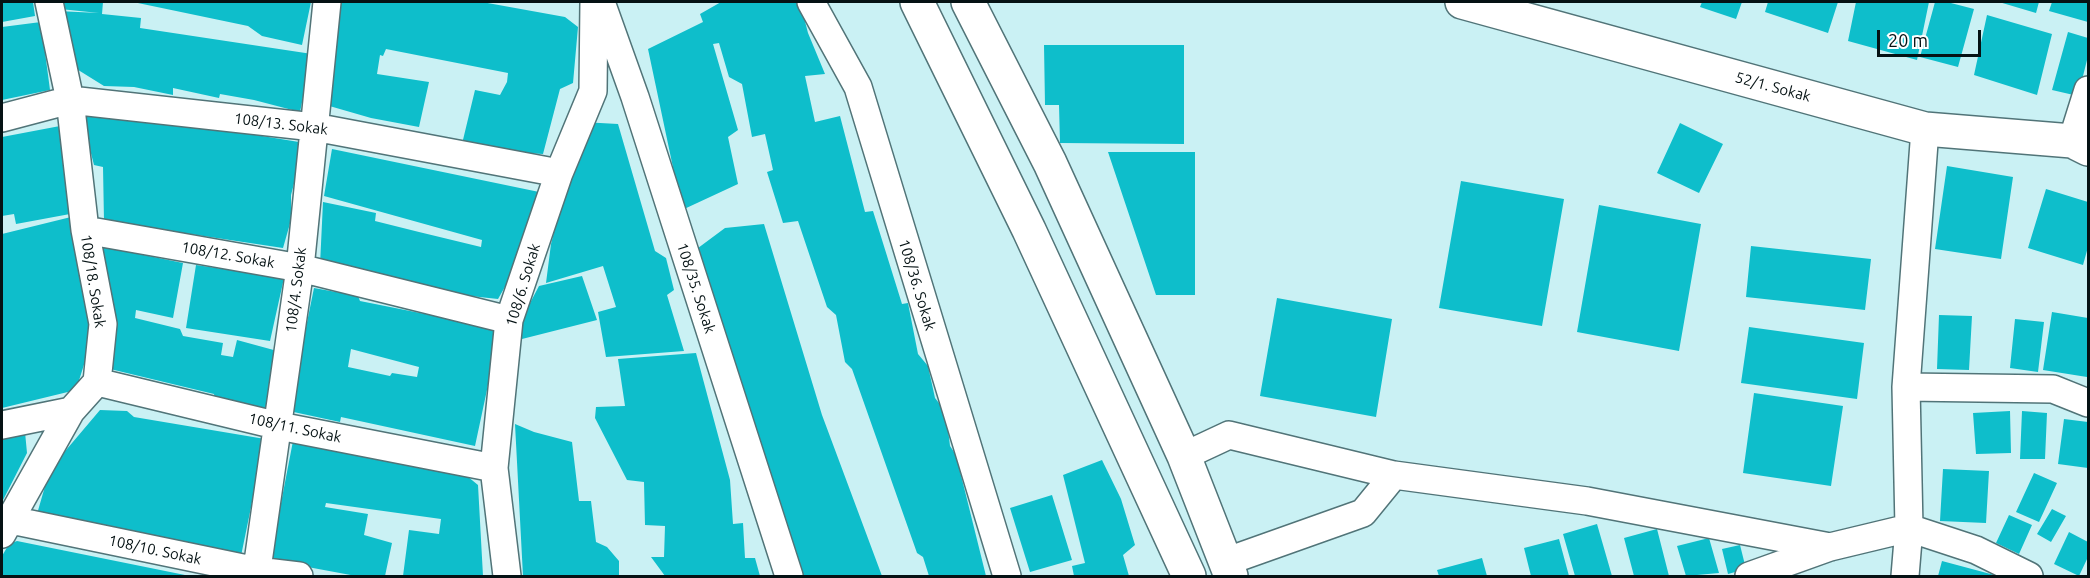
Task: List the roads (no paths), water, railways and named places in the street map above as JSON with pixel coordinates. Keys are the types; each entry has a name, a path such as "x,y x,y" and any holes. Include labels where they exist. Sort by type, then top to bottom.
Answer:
{"main road":[{"path":"917,2 1029,230 1189,576"},
{"path":"968,2 1050,163 1184,456 1228,569"},
{"name":"52/1. Sokak","path":"1462,2 1925,129 2080,145"}],"street":[{"name":"108/18. Sokak","path":"49,2 70,100 85,230 103,324 97,382"},
{"name":"108/4. Sokak","path":"257,574 300,268 327,2"},
{"name":"108/6. Sokak","path":"507,576 494,468 509,320 559,173 593,91 594,2"},
{"name":"108/35. Sokak","path":"601,2 638,108 789,576"},
{"name":"108/36. Sokak","path":"811,2 858,87 1007,576"},
{"path":"2080,145 2088,90"},
{"name":"108/13. Sokak","path":"2,118 70,100 314,127 559,173"},
{"path":"1905,576 1909,528 1906,387 1925,129"},
{"name":"108/12. Sokak","path":"85,230 300,268 509,320"},
{"path":"6,527 71,411 97,382"},
{"name":"108/11. Sokak","path":"97,382 279,426 494,468"},
{"path":"1906,387 2053,389 2088,403"},
{"path":"2,424 71,411"},
{"path":"1184,456 1229,435 1394,475 1587,501 1830,546"},
{"path":"1228,569 1363,513 1394,475"},
{"name":"108/10. Sokak","path":"6,527 257,574 299,576"},
{"path":"1749,576 1830,546 1909,528 1976,550 2029,576"}]}
